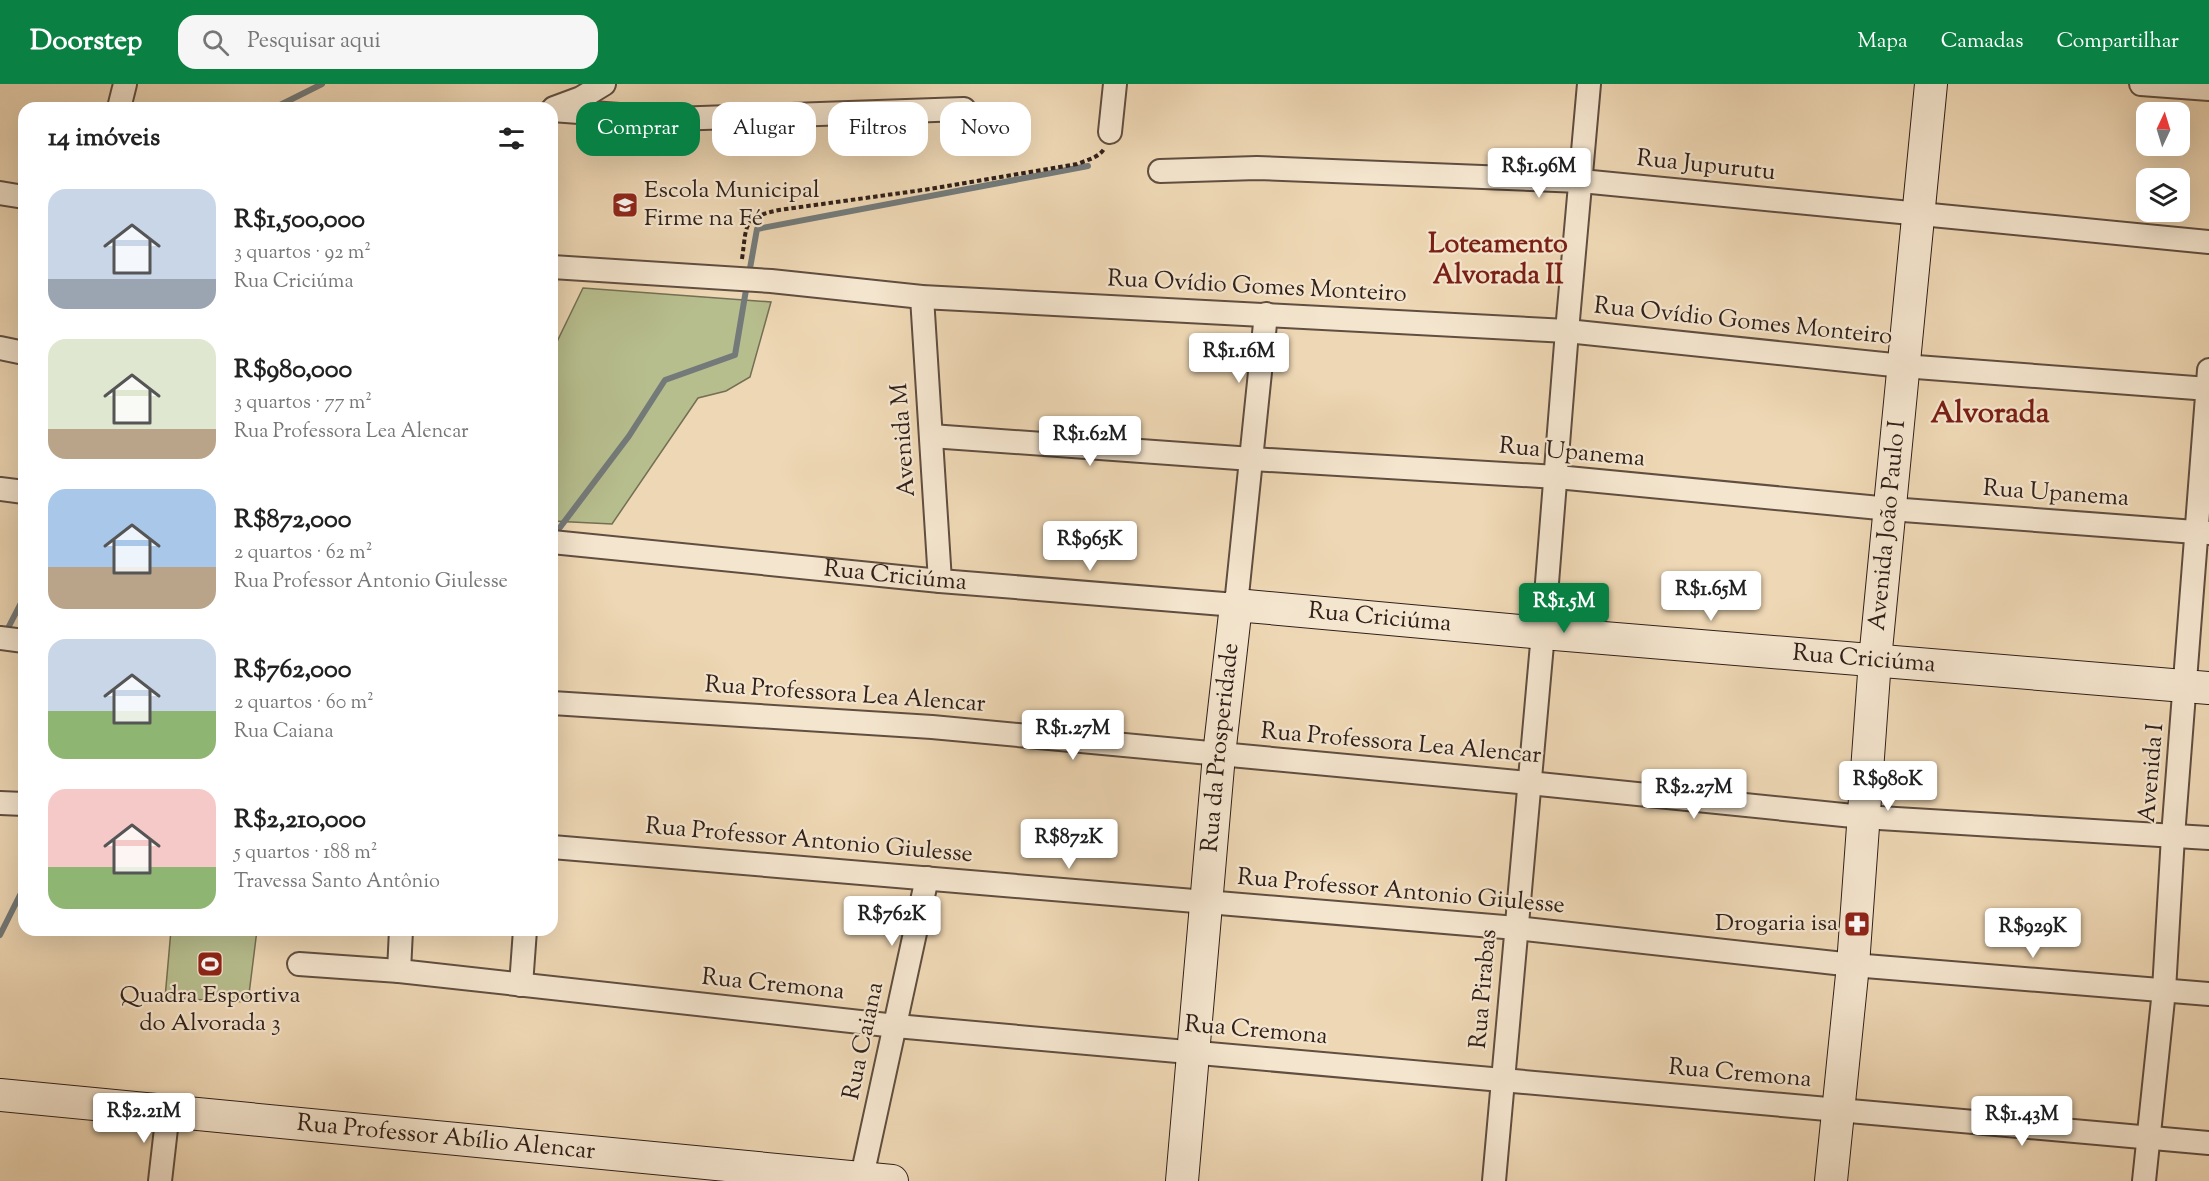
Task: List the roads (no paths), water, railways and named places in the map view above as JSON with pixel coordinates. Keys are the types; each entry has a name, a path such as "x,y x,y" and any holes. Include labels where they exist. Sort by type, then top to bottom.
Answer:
{"street":[{"path":"120,102 125,84"},
{"path":"558,108 581,98 604,84"},
{"path":"1110,132 1115,84"},
{"name":"Rua Pirabas","path":"1494,1181 1528,783 1544,633 1589,84"},
{"name":"Avenida João Paulo I","path":"1831,1181 1853,965 1875,660 1931,84"},
{"path":"2141,84 2209,89"},
{"path":"558,110 673,119 940,110"},
{"name":"Rua Jupurutu","path":"1160,171 1257,168 1581,181 2209,242"},
{"path":"0,193 18,196"},
{"name":"Rua Ovídio Gomes Monteiro","path":"558,267 771,281 922,297 1567,331 1903,366 2208,383"},
{"name":"Avenida M","path":"922,297 940,581"},
{"name":"Rua da Prosperidade","path":"1182,1181 1219,755 1266,314"},
{"path":"0,348 18,352"},
{"name":"Avenida I","path":"2144,1181 2164,990 2173,836 2198,687 2208,383"},
{"name":"Rua Upanema","path":"931,436 1252,459 1557,477 1890,508 2203,533"},
{"path":"0,489 18,491"},
{"name":"Rua Criciúma","path":"558,543 940,581 2198,687"},
{"path":"0,638 18,640"},
{"name":"Rua Professora Lea Alencar","path":"558,703 932,727 1863,817 2209,838"},
{"path":"0,803 18,804"},
{"name":"Rua Professor Antonio Giulesse","path":"558,847 1516,928 1853,965 2209,994"},
{"name":"Rua Caiana","path":"861,1180 927,878"},
{"path":"399,971 401,936"},
{"path":"520,985 524,936"},
{"name":"Rua Cremona","path":"299,964 399,971 896,1026 2209,1143"},
{"name":"Rua Professor Abílio Alencar","path":"0,1095 861,1180 892,1181"},
{"path":"160,1181 168,1111"}],"waterway":[{"path":"286,102 322,84"},
{"path":"749,274 757,229 1088,166"},
{"path":"558,530 629,436 665,380 735,355 747,284"},
{"path":"5,634 18,609"},
{"path":"0,935 18,899"}],"place":[{"name":"Escola Municipal Firme na Fé","path":"625,205"},
{"name":"Drogaria isa","path":"1857,924"},
{"name":"Quadra Esportiva do Alvorada 3","path":"210,964"}],"district":[{"name":"Loteamento Alvorada II","path":"1498,260"},
{"name":"Alvorada","path":"1990,414"}]}
